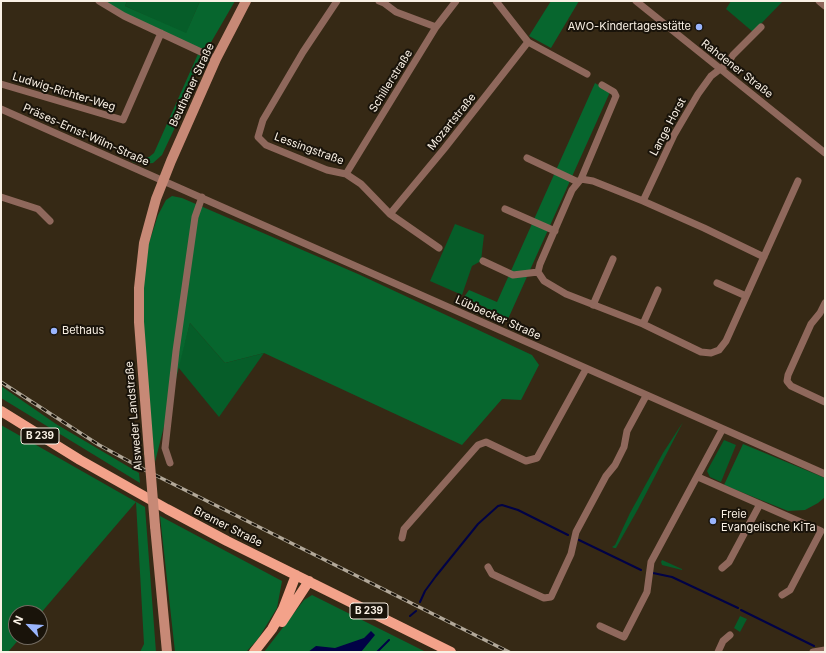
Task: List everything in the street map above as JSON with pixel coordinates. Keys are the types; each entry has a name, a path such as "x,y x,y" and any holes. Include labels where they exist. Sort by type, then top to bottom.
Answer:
{"main road":[{"name":"Beuthener Straße","path":"163,180 216,59 246,1"},
{"name":"Alsweder Landstraße","path":"163,180 144,243 139,288 139,322 142,379 167,652"},
{"name":"Bremer Straße","path":"1,411 80,460 167,509 451,652"},
{"path":"254,652 272,629 283,609 296,575"},
{"path":"259,652 276,631 309,581"}],"street":[{"path":"99,1 161,34 216,59"},
{"name":"Lessingstraße","path":"337,1 303,52 263,120 258,137 266,145 327,170 346,174 361,184 390,214 439,248"},
{"path":"379,1 396,12 436,27"},
{"name":"Schillerstraße","path":"346,174 436,27 456,1"},
{"path":"496,1 528,42 587,74"},
{"name":"Rahdener Straße","path":"636,1 720,69 730,75 825,154"},
{"path":"819,1 825,6"},
{"name":"Lange Horst","path":"643,201 674,134 698,94 711,76 728,63 733,55 761,27"},
{"name":"Ludwig-Richter-Weg","path":"1,84 123,120 161,34"},
{"name":"Mozartstraße","path":"390,214 444,149 528,42"},
{"path":"602,85 614,92 616,96 580,180 572,190 540,264 538,272 544,281 566,294 643,324 701,352 712,353 719,350 726,341 798,181"},
{"name":"Präses-Ernst-Wilm-Straße","path":"1,110 163,180"},
{"path":"528,158 580,180 594,181 643,201 764,257"},
{"name":"Lübbecker Straße","path":"163,180 722,430 825,474"},
{"path":"1,197 38,209 50,222"},
{"path":"170,463 165,448 176,351 195,217 202,197"},
{"path":"505,210 554,232"},
{"path":"593,305 613,259"},
{"path":"482,261 513,275 538,272"},
{"path":"717,283 746,296"},
{"path":"643,324 658,290"},
{"path":"825,303 820,313 811,324 788,375 788,381 792,386 825,402"},
{"path":"402,538 404,529 478,445 486,442 526,461 537,458 586,369"},
{"path":"488,567 492,574 544,598 551,597 571,554 576,532 606,476 615,465 624,447 627,431 646,396"},
{"path":"600,626 624,637 647,592 651,562 722,430"},
{"path":"698,477 822,531 790,590 782,595"},
{"path":"722,568 729,562 760,504"},
{"path":"718,652 723,641 730,635"},
{"path":"813,652 825,650"}],"green space":[{"path":"105,1 127,1 125,6 186,33 200,1 235,1 206,51 124,14"},
{"path":"127,1 200,1 186,34 125,6"},
{"path":"551,1 579,1 551,48 529,36"},
{"path":"731,1 783,1 753,32 726,9"},
{"path":"198,54 202,57 191,83 186,104 162,155 153,163 143,164 132,162 135,157 149,157 154,153"},
{"path":"595,83 610,92 508,319 464,297 469,290 497,302"},
{"path":"172,196 182,198 358,274 532,355 539,365 521,400 502,399 462,445 264,353 225,363 190,323 155,462 141,322 141,285 148,246 158,215 166,200"},
{"path":"455,224 484,235 481,261 472,266 462,295 430,281"},
{"path":"190,323 225,363 264,353 219,417 178,367"},
{"path":"1,386 56,424 139,473 140,483 1,398"},
{"path":"683,422 616,548 612,547 615,545 630,513 663,453"},
{"path":"1,425 145,507 156,652 140,652 144,644 136,502 48,605 8,605 8,645 14,645 8,652 1,652"},
{"path":"724,440 736,445 721,482 710,477 707,471"},
{"path":"743,444 825,478 825,497 818,503 805,510 788,511 724,485"},
{"path":"160,516 282,581 277,608 258,639 246,652 175,652"},
{"path":"662,560 682,569 682,570 662,565"},
{"path":"312,595 426,652 264,652 304,600"},
{"path":"740,616 747,619 740,632 734,628"}],"shaded area":[{"path":"371,631 375,635 361,652 308,652 316,646 335,648 364,638"}],"waterway":[{"path":"420,602 425,591 436,576 478,524 498,506 502,505 518,510 568,535"},
{"path":"579,540 641,570"},
{"path":"653,573 672,577 738,608"},
{"path":"741,610 814,646"},
{"path":"410,616 416,611"},
{"path":"377,652 389,640"}],"railway":[{"path":"1,382 99,445 147,471 509,652"}],"place":[{"name":"AWO-Kindertagesstätte","path":"699,27"},
{"name":"Bethaus","path":"54,331"},
{"name":"Freie Evangelische KiTa","path":"713,521"}]}
